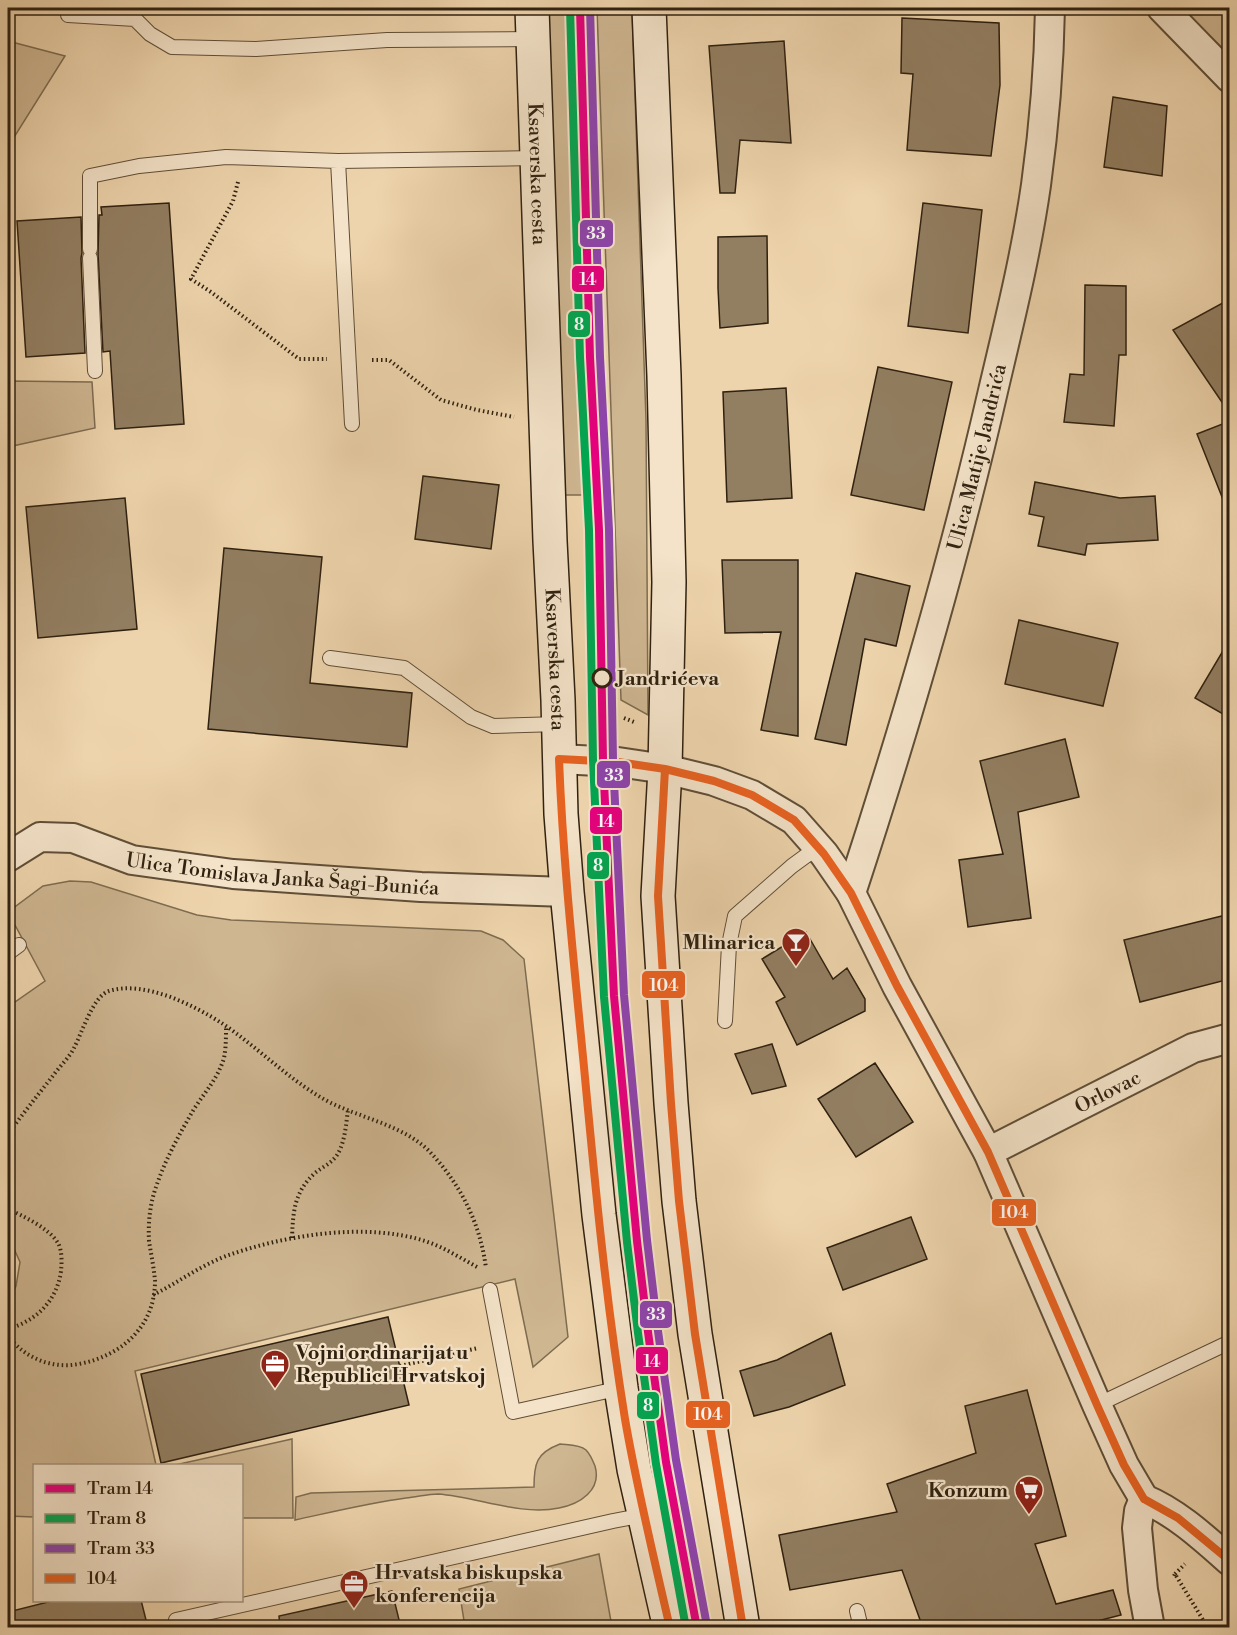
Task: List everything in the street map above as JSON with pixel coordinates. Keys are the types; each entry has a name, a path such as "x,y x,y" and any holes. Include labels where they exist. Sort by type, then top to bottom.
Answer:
{"main road":[{"path":"650,8 669,582 665,769 658,896 679,1201 695,1334 743,1628"},
{"name":"Ksaverska cesta","path":"532,23 550,541 561,814 567,892 599,1215 621,1388 634,1469 670,1628"}],"street":[{"name":"Ulica Matije Jandrića","path":"851,893 893,766 968,499 1017,286 1036,186 1050,8"},
{"path":"1162,8 1230,78"},
{"path":"559,759 603,760 665,769 714,781 752,795 794,820 818,848 851,893 897,986 988,1152 1124,1465 1144,1499 1157,1504 1171,1514 1208,1541 1230,1561"},
{"name":"Ulica Tomislava Janka Šagi-Bunića","path":"8,857 40,837 73,838 132,860 234,874 421,887 567,892"},
{"name":"Orlovac","path":"988,1152 1193,1048 1230,1038"},
{"path":"1144,1499 1138,1511 1137,1528 1143,1590 1150,1628"}],"lane":[{"path":"68,15 135,19 150,34 172,47 256,49 387,40 532,23"},
{"path":"95,371 90,254 90,176 139,166 226,157 338,161 537,158"},
{"path":"338,161 352,424"},
{"path":"330,658 404,668 471,717 493,726 559,724"},
{"path":"725,1021 729,945 735,916 792,866 818,848"},
{"path":"490,1290 513,1412 621,1388"},
{"path":"1097,1405 1230,1342"},
{"path":"176,1620 644,1515"},
{"path":"857,1611 861,1628"}],"path":[{"path":"245,158 233,201 190,279 212,292 300,359 333,360"},
{"path":"363,360 389,360 441,400 516,418"},
{"path":"8,1134 73,1051 102,994 128,988 162,994 193,1007 226,1027 280,1069 329,1101 410,1136 429,1151 448,1174 470,1208 483,1246 487,1273 429,1242 409,1236 383,1233 309,1234 225,1257 153,1295"},
{"path":"8,1336 16,1346 33,1358 49,1364 69,1366 92,1362 114,1352 134,1338 147,1318 155,1282 149,1239 150,1211 155,1189 163,1167 194,1110 216,1078 224,1057 226,1027"},
{"path":"292,1238 293,1209 298,1197 304,1185 316,1172 339,1153 348,1110"},
{"path":"8,1209 45,1230 59,1244 62,1262 60,1279 53,1297 44,1308 24,1324 8,1329"},
{"path":"400,1366 500,1343"},
{"path":"1182,1584 1209,1628"}],"shaded area":[{"path":"547,8 569,8 585,495 565,495"},
{"path":"597,8 632,8 646,420 648,715 621,700"},
{"path":"1229,8 1229,54 1181,9"},
{"path":"8,41 65,56 8,147"},
{"path":"8,381 92,382 95,428 8,447"},
{"path":"70,881 91,882 197,915 231,920 481,931 503,940 524,959 568,1337 533,1367 515,1279 135,1371 156,1464 33,1464 33,1517 8,1516 8,1304 16,1286 20,1262 8,1237 8,1007 45,981 8,912 43,886"},
{"path":"292,1439 293,1518 243,1518 243,1464 180,1464"},
{"path":"560,1444 577,1446 586,1450 594,1464 596,1475 588,1494 567,1506 529,1510 434,1494 378,1502 295,1520 296,1497 311,1493 534,1487 536,1466 541,1455"},
{"path":"599,1554 612,1627 465,1627 459,1589"}],"building":[{"path":"902,18 999,23 1000,85 991,156 907,150 913,74 901,73"},
{"path":"784,41 791,143 740,140 735,193 720,193 709,46"},
{"path":"1113,97 1167,106 1162,176 1104,167"},
{"path":"169,203 184,424 115,429 110,351 103,352 98,254 99,215 102,215 101,207"},
{"path":"923,203 982,210 968,333 908,326"},
{"path":"81,217 85,353 26,357 17,221"},
{"path":"767,236 768,323 720,328 718,237"},
{"path":"1085,285 1126,286 1126,355 1119,355 1114,426 1064,422 1070,374 1084,375"},
{"path":"1230,299 1230,414 1173,330"},
{"path":"878,367 952,382 924,510 851,495"},
{"path":"786,388 792,498 727,502 723,392"},
{"path":"1230,421 1230,512 1228,512 1197,434"},
{"path":"423,476 499,485 491,549 415,539"},
{"path":"1035,482 1120,498 1155,496 1158,540 1087,544 1085,555 1038,546 1044,517 1029,514"},
{"path":"125,498 137,629 38,638 26,507"},
{"path":"224,548 322,557 310,683 412,693 407,747 208,729"},
{"path":"722,560 798,560 798,736 761,730 781,632 725,633"},
{"path":"856,573 910,586 896,646 865,639 846,745 815,739"},
{"path":"1019,620 1118,643 1103,706 1005,684"},
{"path":"1230,639 1230,718 1195,698"},
{"path":"1065,739 1079,797 1018,812 1031,918 968,927 959,860 1003,854 980,761"},
{"path":"1230,914 1230,979 1140,1002 1124,940"},
{"path":"806,932 833,979 847,968 865,999 865,1011 797,1045 776,1002 785,997 762,959"},
{"path":"772,1044 786,1086 752,1094 735,1054"},
{"path":"875,1063 913,1122 856,1157 818,1099"},
{"path":"911,1217 927,1259 843,1290 827,1248"},
{"name":"Vojni ordinarijat u Republici Hrvatskoj","path":"388,1317 409,1405 161,1463 141,1374"},
{"path":"831,1333 845,1385 789,1407 754,1416 740,1371 777,1360"},
{"path":"1027,1390 1066,1536 1035,1544 1056,1604 1113,1590 1121,1615 1070,1628 923,1628 902,1570 790,1590 779,1535 897,1512 887,1484 976,1453 965,1406"},
{"name":"Hrvatska biskupska konferencija","path":"392,1591 401,1628 280,1628 279,1616"},
{"path":"48,1602 142,1602 148,1628 8,1628 8,1612"}],"tram line":[{"name":"8","path":"570,8 580,357 589,530 593,760 604,997 638,1333 656,1464 686,1628"},
{"name":"14","path":"580,8 590,357 599,530 603,760 614,996 648,1332 666,1462 697,1628"},
{"name":"33","path":"590,8 600,357 609,530 613,760 624,995 658,1331 676,1460 707,1626"}],"transit line":[{"name":"104","path":"670,1628 630,1445 612,1331 573,951 559,759 618,762 665,769 714,781 752,795 794,820 824,854 851,893 897,986 988,1152 1097,1405 1124,1465 1144,1499"},
{"name":"104","path":"665,769 658,896 679,1201 695,1334 743,1628"},
{"name":"104","path":"1144,1499 1178,1518 1230,1561"}],"place":[{"name":"Jandrićeva","path":"602,678"},
{"name":"Mlinarica","path":"796,968"},
{"name":"Vojni ordinarijat u Republici Hrvatskoj","path":"275,1390"},
{"name":"Konzum","path":"1029,1516"},
{"name":"Hrvatska biskupska konferencija","path":"354,1610"}]}
